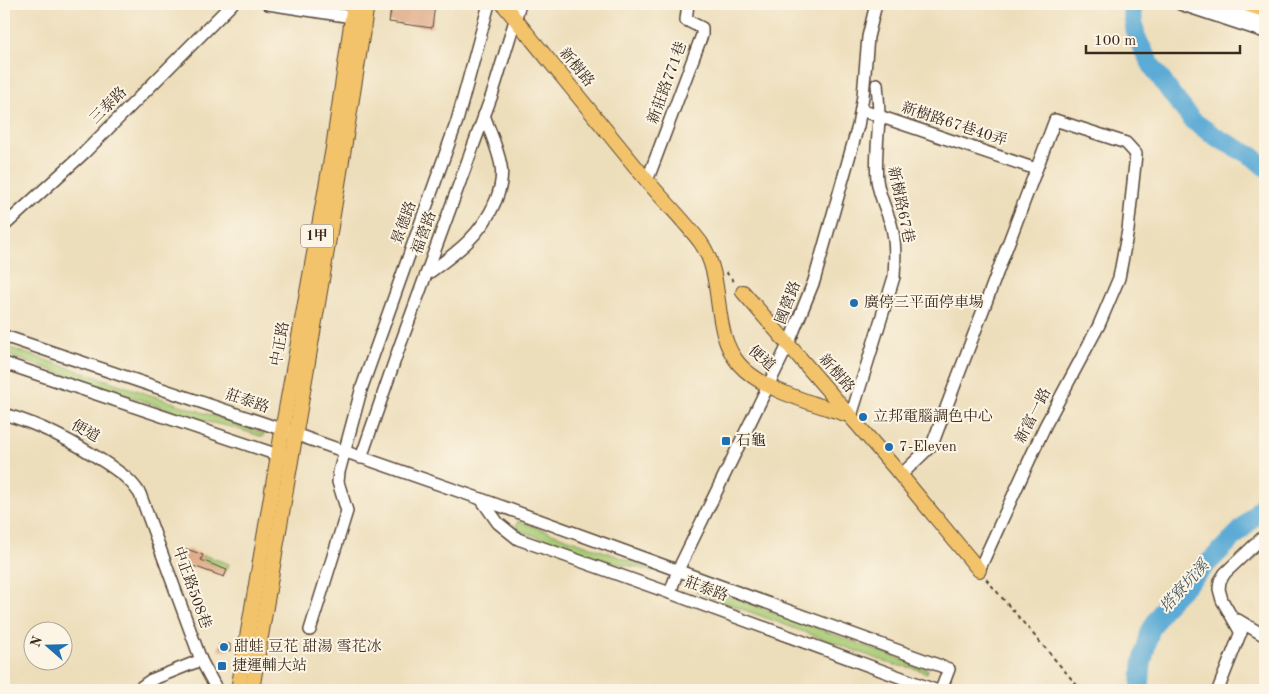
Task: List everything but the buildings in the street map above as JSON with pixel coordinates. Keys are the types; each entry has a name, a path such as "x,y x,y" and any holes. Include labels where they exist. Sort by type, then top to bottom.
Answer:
{"highway":[{"path":"1249,4 1265,9"}],"main road":[{"name":"中正路","path":"252,690 344,154 367,4"},
{"name":"新樹路","path":"504,4 701,244"},
{"name":"中正路","path":"238,690 282,430 333,148 353,10"},
{"name":"便道","path":"701,244 714,276 723,334 729,351 739,364 749,375 768,386 850,416"},
{"name":"新樹路","path":"743,292 901,475 981,572"}],"street":[{"name":"三泰路","path":"4,226 84,153 232,4"},
{"path":"268,4 353,10"},
{"name":"景德路","path":"344,452 362,387 457,121 489,4"},
{"name":"福營路","path":"361,458 484,115 520,4"},
{"name":"新莊路771巷","path":"648,181 702,35 702,28 686,20 688,4"},
{"name":"國營路","path":"670,593 678,570 788,345 814,281 861,110 867,46 876,4"},
{"path":"1180,4 1265,31"},
{"path":"1188,4 1265,31"},
{"path":"1202,4 1265,22"},
{"name":"新樹路67巷","path":"850,416 894,277 894,242 877,181 876,164 879,116 877,84"},
{"name":"新樹路67巷40弄","path":"861,110 1036,169"},
{"path":"426,275 462,249 491,214 500,189 502,169 498,151 484,115"},
{"name":"新富一路","path":"981,572 1045,426 1099,325 1119,278 1128,230 1136,154 1126,143 1055,120 1036,169"},
{"path":"901,475 932,445 1036,169"},
{"name":"莊泰路","path":"4,336 481,499 949,669 941,690"},
{"path":"4,363 292,460"},
{"path":"813,403 826,388"},
{"name":"便道","path":"4,414 44,428 85,449 133,482 140,494"},
{"path":"310,630 347,511 338,482 338,472 344,452"},
{"name":"中正路508巷","path":"140,494 201,660 217,690"},
{"name":"莊泰路","path":"481,499 498,523 518,539 935,690"},
{"path":"1265,535 1225,573 1220,580 1219,589 1222,600 1230,615 1242,628 1265,636"},
{"path":"1218,690 1242,628"},
{"path":"137,690 151,680 201,660"}],"path":[{"path":"981,572 1081,690"}],"green space":[{"path":"4,346 264,433 263,437 232,427 203,421 4,354"},
{"path":"518,521 653,569 651,572 637,567 613,563 515,529"},
{"path":"203,555 229,564 227,570 201,560"},
{"path":"699,585 928,669 927,673 914,668 894,665 696,592"}],"waterway":[{"name":"塔寮坑溪","path":"1131,4 1136,37 1152,66 1193,121 1219,139 1252,156 1265,167"},
{"name":"塔寮坑溪","path":"1140,690 1142,664 1150,631 1164,607 1247,524 1265,502"}],"place":[{"name":"廣停三平面停車場","path":"854,303"},
{"name":"立邦電腦調色中心","path":"863,417"},
{"name":"石龜","path":"726,441"},
{"name":"7-Eleven","path":"889,447"},
{"name":"甜蛙 豆花 甜湯 雪花冰","path":"224,647"},
{"name":"捷運輔大站","path":"222,666"}]}
